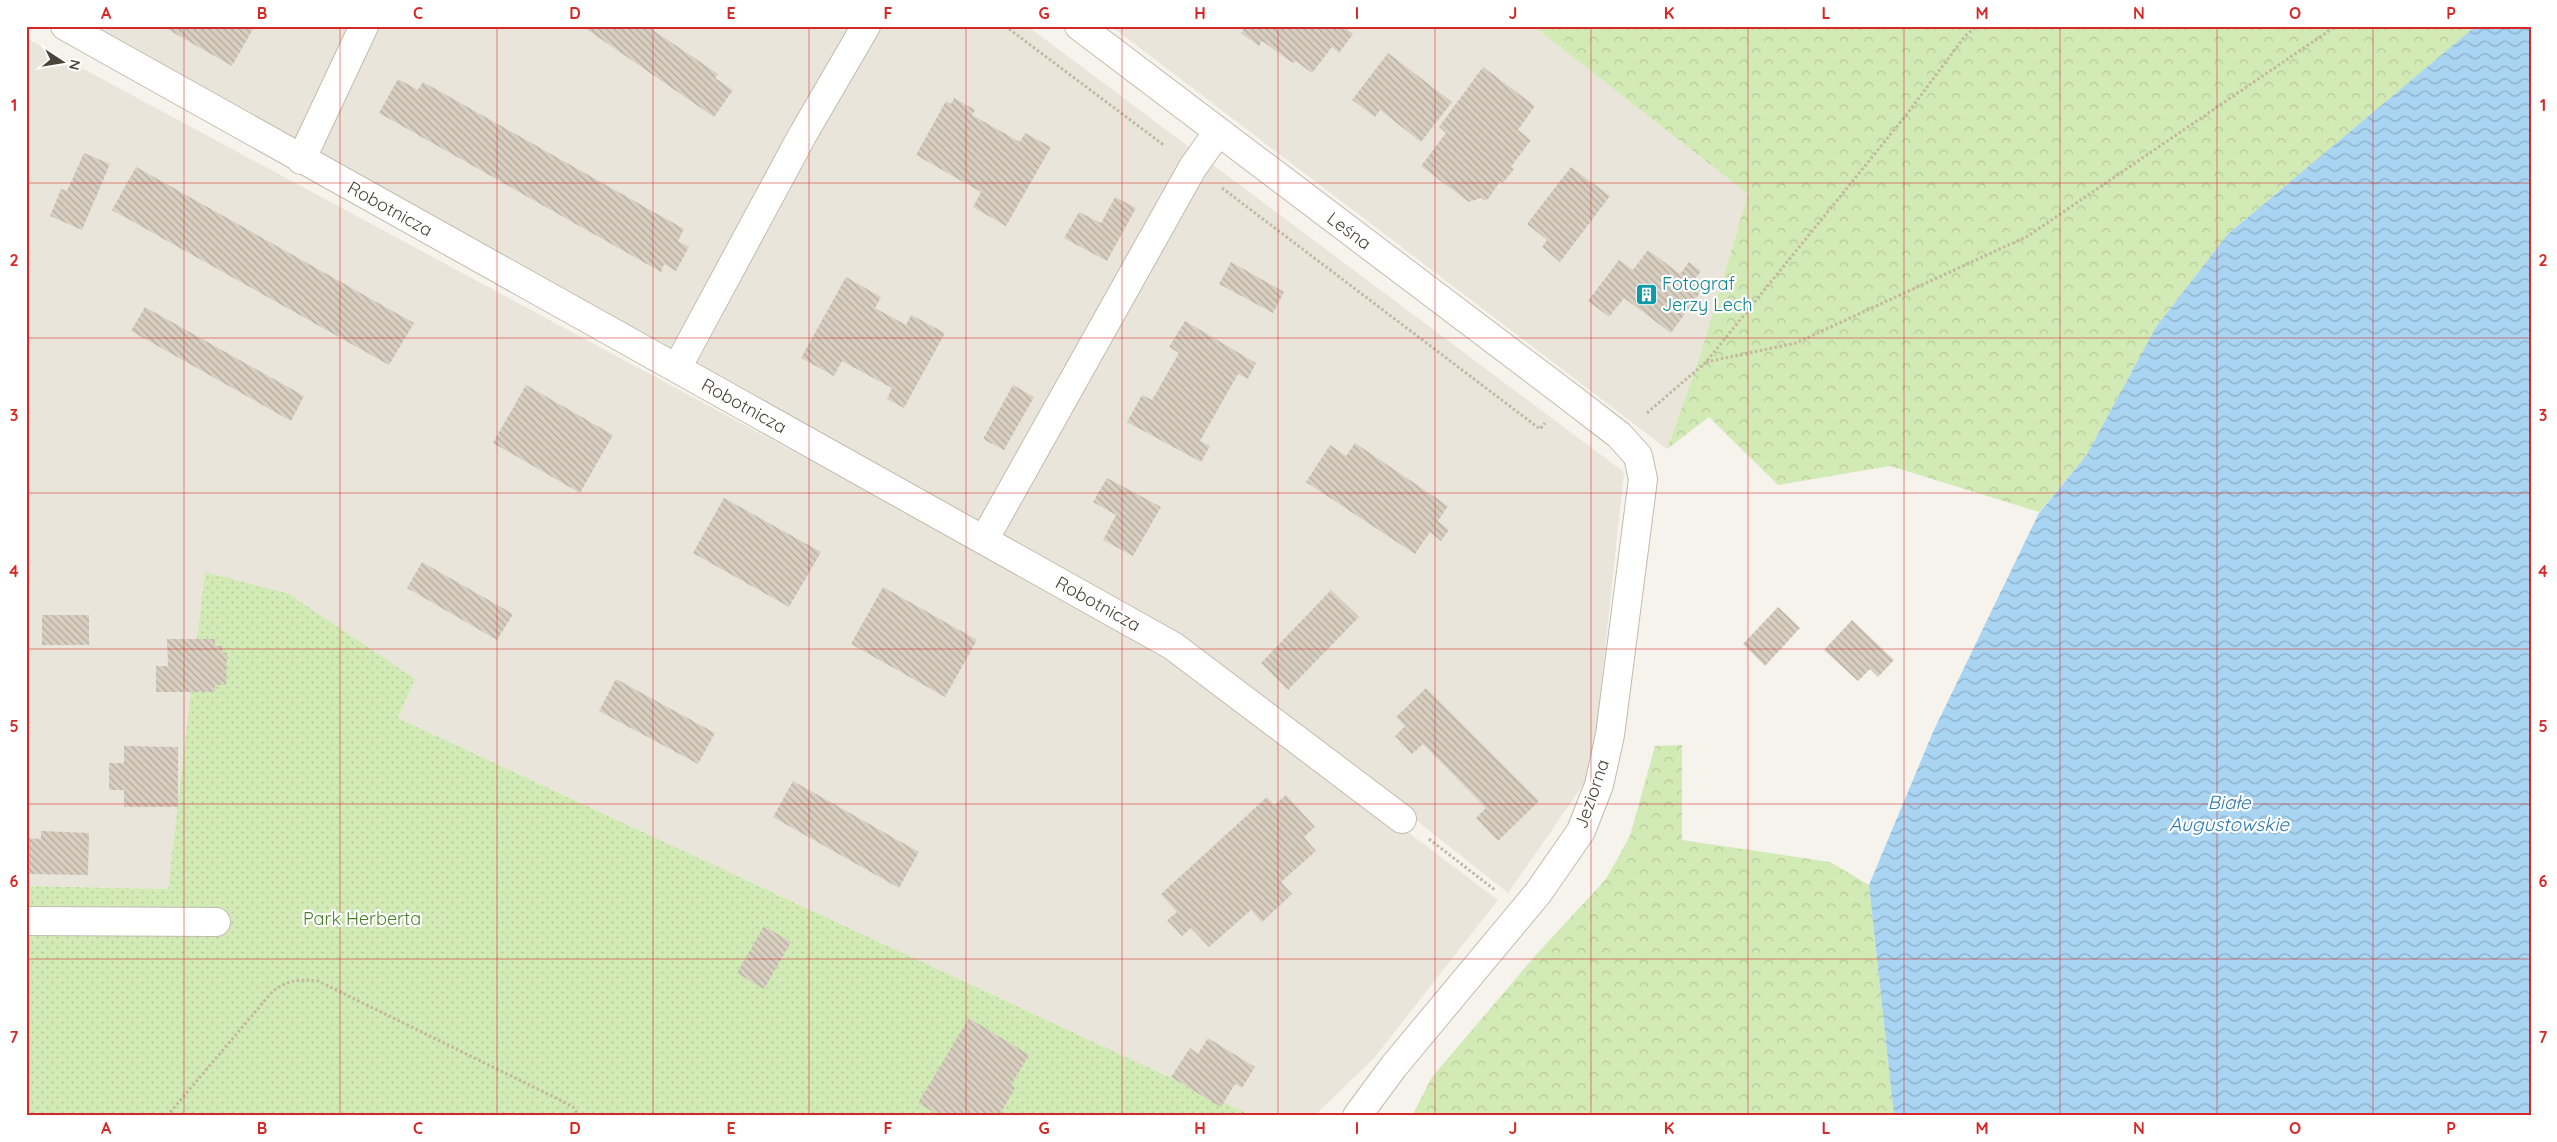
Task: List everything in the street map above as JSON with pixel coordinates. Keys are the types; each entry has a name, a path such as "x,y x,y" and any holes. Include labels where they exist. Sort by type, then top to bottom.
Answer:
{"street":[{"name":"Robotnicza","path":"65,26 301,160 1173,646 1402,819"},
{"path":"301,160 364,26"},
{"path":"677,368 802,136 866,26"},
{"name":"Leśna","path":"1080,26 1619,435"},
{"path":"984,540 1193,167 1218,132"},
{"name":"Jeziorna","path":"1357,1116 1394,1066 1522,913 1581,831 1599,785 1610,735 1643,479 1638,456 1619,435"},
{"path":"26,921 216,922"}],"path":[{"path":"1005,26 1540,429 1567,395"},
{"path":"1619,435 1706,362 1907,114 1965,36 1977,26"},
{"path":"1706,362 1796,343 2028,236 2336,26"},
{"path":"1402,819 1522,913"},
{"path":"167,1116 272,992 282,983 300,979 318,981 562,1101 573,1107 579,1116"}],"shaded area":[{"path":"64,26 1027,26 1624,472 1592,772 1508,893 1192,642 1058,566"},
{"path":"1111,26 1533,26 1748,194 1700,356 1667,449"},
{"path":"26,38 1177,658 1498,900 1375,1057 1314,1116 1253,1116 398,718 415,679 206,572 168,889 26,886"}],"green space":[{"path":"1533,26 2471,26 2473,29 2228,234 2156,327 2086,456 2039,512 1890,466 1778,485 1709,417 1667,449 1700,356 1748,194"},
{"name":"Park Herberta","path":"205,572 289,594 415,679 398,718 1253,1116 26,1116 26,886 168,889"},
{"path":"1682,745 1682,840 1830,862 1869,885 1894,1116 1412,1116 1432,1077 1535,956 1606,879 1630,836 1655,746"}],"water":[{"name":"Białe Augustowskie","path":"2476,26 2531,26 2531,1116 1894,1116 1869,885 1933,732 2039,513 2086,456 2156,327 2228,234"}],"building":[{"path":"162,26 248,26 253,29 232,66"},
{"path":"582,26 647,26 718,74 715,78 733,90 714,117"},
{"path":"1246,26 1348,26 1346,28 1353,34 1339,53 1332,47 1312,73 1296,61 1293,63 1262,41 1259,46 1241,33"},
{"path":"1388,53 1452,102 1421,142 1380,110 1375,117 1352,100"},
{"path":"1483,67 1535,106 1518,130 1531,140 1511,167 1514,169 1503,183 1500,181 1485,201 1481,198 1469,202 1421,166 1446,133 1439,127"},
{"path":"398,79 418,90 423,82 684,229 678,241 689,247 676,271 664,264 661,272 379,113"},
{"path":"954,98 975,110 972,115 1020,142 1025,133 1051,147 1006,226 973,207 981,192 916,155 946,101 951,104"},
{"path":"84,153 110,164 82,230 50,216 61,189 67,191"},
{"path":"136,167 414,323 389,365 112,210"},
{"path":"1571,167 1610,196 1560,262 1542,247 1547,240 1527,224"},
{"path":"1115,197 1136,208 1107,261 1064,238 1079,212 1101,223"},
{"name":"Fotograf Jerzy Lech","path":"1648,250 1680,274 1689,262 1701,271 1692,283 1702,290 1671,333 1624,298 1609,317 1588,301 1619,260 1633,270"},
{"path":"1231,262 1284,292 1273,313 1219,284"},
{"path":"846,277 881,297 875,308 906,325 911,315 945,333 904,408 887,399 892,388 842,361 834,376 801,358"},
{"path":"145,307 304,396 291,421 131,331"},
{"path":"1185,321 1256,363 1248,379 1238,374 1200,441 1210,446 1201,462 1127,422 1142,395 1152,400 1179,353 1169,347"},
{"path":"526,385 613,435 580,493 493,443"},
{"path":"1013,385 1034,397 1004,450 983,439"},
{"path":"1355,443 1448,506 1438,521 1449,530 1441,541 1430,532 1415,554 1306,482 1330,445 1346,456"},
{"path":"1107,478 1161,507 1133,556 1103,540 1116,515 1093,502"},
{"path":"724,498 821,552 789,607 693,553"},
{"path":"422,562 513,614 497,640 407,588"},
{"path":"883,587 977,640 945,697 851,644"},
{"path":"1331,590 1359,617 1288,690 1261,663"},
{"path":"1778,607 1800,628 1765,666 1743,644"},
{"path":"42,615 89,615 89,645 42,645"},
{"path":"1852,620 1894,660 1878,677 1870,669 1858,681 1824,650"},
{"path":"167,639 215,639 215,646 223,646 222,652 227,653 226,685 215,685 215,692 156,692 156,666 168,666"},
{"path":"616,679 715,733 698,764 599,711"},
{"path":"1426,688 1539,801 1498,841 1476,818 1486,808 1423,744 1412,754 1395,736 1405,726 1396,717"},
{"path":"124,746 178,747 178,807 124,807 124,790 109,790 109,763 124,763"},
{"path":"793,781 919,852 899,888 773,817"},
{"path":"1286,795 1315,827 1304,837 1316,851 1281,882 1292,894 1262,922 1251,910 1209,947 1191,928 1182,936 1167,920 1177,912 1161,894 1267,797 1274,805"},
{"path":"41,831 89,833 88,875 26,874 26,838 41,839"},
{"path":"764,926 791,942 764,989 737,973"},
{"path":"969,1018 1029,1055 1011,1085 1015,1088 999,1116 940,1116 918,1103"},
{"path":"1208,1038 1255,1067 1242,1088 1235,1084 1221,1107 1171,1077 1190,1048 1198,1054"}],"place":[{"name":"Fotograf Jerzy Lech","path":"1646,294"}]}
